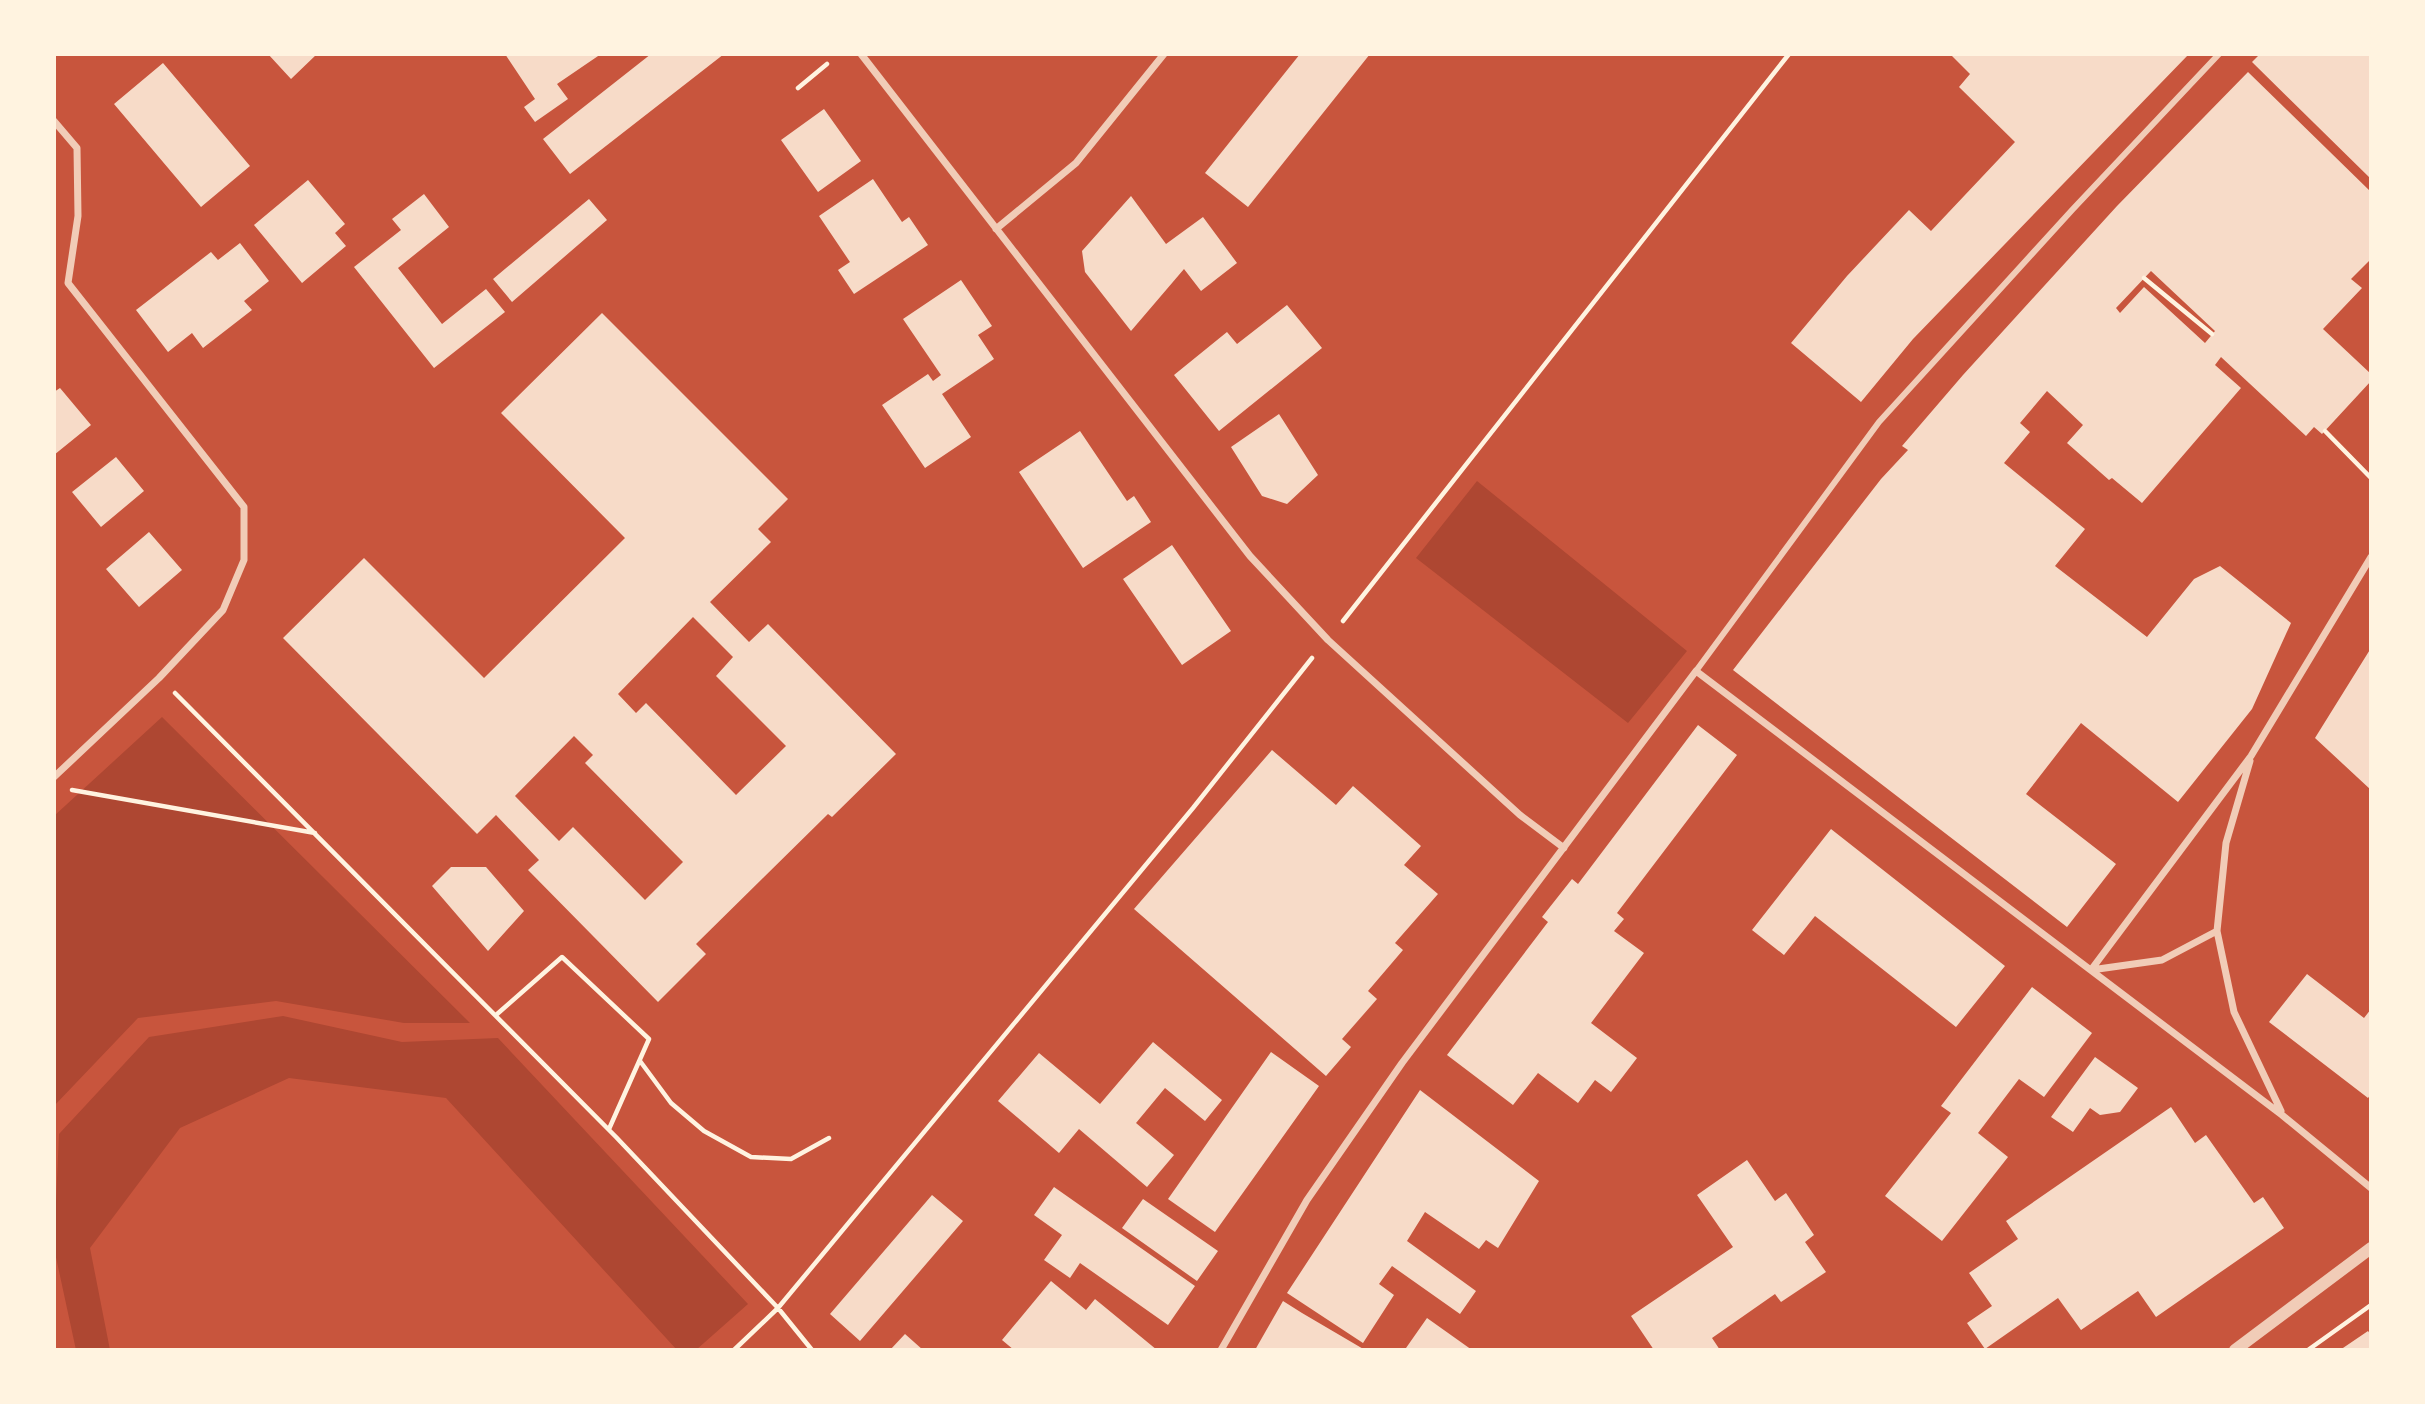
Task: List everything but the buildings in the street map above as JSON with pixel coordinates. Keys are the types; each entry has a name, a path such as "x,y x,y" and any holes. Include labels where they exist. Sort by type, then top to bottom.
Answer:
{"street":[{"path":"861,54 1250,556 1328,640 1520,815 1564,848"},
{"path":"996,229 1076,163 1164,54"},
{"path":"1221,1350 1315,1189 1402,1063 1696,671 1878,422 2219,54"},
{"path":"54,121 76,148 78,216 68,283 244,507 244,559 223,610 159,678 54,777"},
{"path":"2091,970 2251,756 2371,557"},
{"path":"1696,671 2282,1115 2371,1188"},
{"path":"2251,756 2226,843 2217,931 2234,1012 2282,1115"},
{"path":"2091,970 2162,960 2217,931"},
{"path":"2235,1350 2371,1248"}],"path":[{"path":"734,1350 778,1308 1184,819 1790,54"},
{"path":"798,88 827,64"},
{"path":"2144,278 2212,334"},
{"path":"2325,431 2371,478"},
{"path":"159,678 609,1129 778,1308 812,1350"},
{"path":"67,788 93,795 316,833"},
{"path":"496,1015 562,957 649,1039 609,1129"},
{"path":"640,1060 671,1103 705,1131 751,1157 791,1159 829,1138"},
{"path":"2308,1350 2371,1305"}],"shaded area":[{"path":"1477,481 1687,651 1628,723 1416,558"},
{"path":"162,717 470,1023 404,1023 276,1001 138,1018 54,1106 54,816"},
{"path":"283,1016 402,1042 498,1038 748,1304 696,1350 677,1350 446,1098 289,1078 180,1128 90,1248 110,1350 76,1350 54,1248 59,1134 149,1037"}]}
